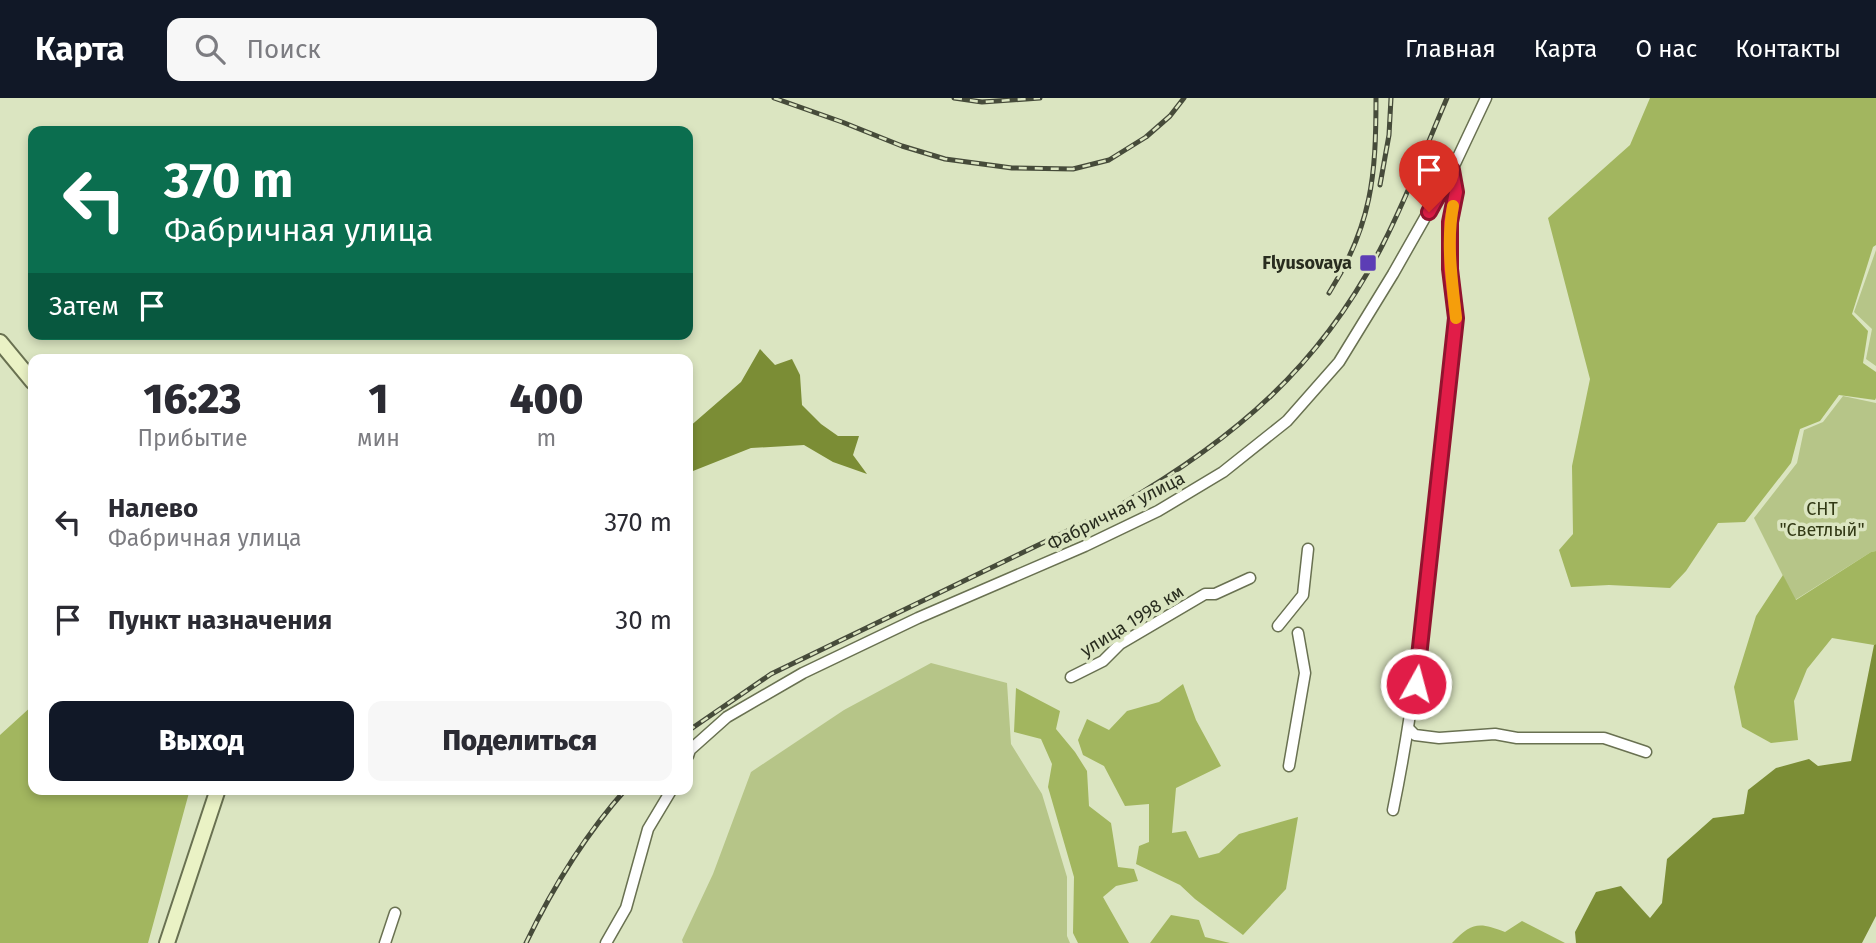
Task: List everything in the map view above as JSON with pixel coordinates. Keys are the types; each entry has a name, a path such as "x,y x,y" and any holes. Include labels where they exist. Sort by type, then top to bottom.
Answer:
{"street":[{"name":"Фабричная улица","path":"693,747 727,717 803,673 918,618 1085,546 1158,510 1223,472 1287,421 1339,362 1452,170 1486,98"},
{"path":"1393,810 1409,729 1456,318 1450,269 1450,222 1456,192 1452,170"},
{"path":"0,342 28,376"},
{"path":"1278,626 1303,595 1307,549"},
{"name":"улица 1998 км","path":"1071,677 1103,661 1121,644 1205,594 1215,594 1250,578"},
{"path":"1289,765 1305,673 1298,634"},
{"path":"1409,729 1415,736 1439,738 1495,734 1517,738 1604,738 1646,752"},
{"path":"167,943 216,795"},
{"path":"606,943 626,908 649,829 669,795"},
{"path":"385,943 395,913"}],"green space":[{"path":"1876,250 1876,366 1866,359 1872,329 1854,312"},
{"name":"СНТ \"Светлый\"","path":"1843,396 1876,403 1876,551 1795,600 1754,518 1797,463 1804,430 1823,422"},
{"path":"931,663 1007,683 1011,744 1042,794 1067,877 1067,936 1070,943 683,943 682,940 713,874 751,772 844,710"}],"shaded area":[{"path":"1650,98 1876,98 1876,245 1873,247 1852,314 1868,331 1863,363 1876,372 1876,398 1839,395 1820,421 1800,429 1791,463 1745,522 1718,523 1686,571 1670,588 1609,585 1571,587 1559,550 1573,534 1572,466 1590,379 1548,218 1630,145"},
{"path":"760,349 775,365 792,359 800,375 802,405 838,436 859,436 853,455 867,474 833,462 804,445 751,448 693,471 693,424 741,382"},
{"path":"1876,551 1876,644 1832,638 1807,669 1794,701 1798,740 1771,743 1742,727 1734,687 1756,616 1783,575 1796,600"},
{"path":"1876,644 1876,916 1862,943 1576,943 1575,932 1596,892 1621,886 1650,918 1662,903 1667,859 1713,818 1744,814 1748,790 1776,768 1809,759 1818,766 1851,761"},
{"path":"1183,684 1196,720 1221,766 1176,788 1172,833 1186,831 1199,858 1219,853 1239,834 1298,817 1286,889 1243,935 1180,885 1136,864 1139,846 1149,842 1149,804 1125,806 1104,766 1083,755 1078,740 1087,719 1109,730 1127,711 1159,702"},
{"path":"1016,688 1060,711 1056,729 1087,771 1089,806 1111,823 1118,867 1134,869 1138,881 1116,886 1103,897 1129,943 1078,943 1073,933 1074,877 1048,787 1052,764 1041,739 1014,732"},
{"path":"28,710 28,795 188,795 148,943 0,943 0,735"},
{"path":"1171,915 1199,920 1205,937 1230,943 1150,943"},
{"path":"1522,921 1565,943 1452,943 1465,931 1476,926 1505,932"}],"railway":[{"path":"774,98 902,146 945,159 1012,168 1073,169 1109,160 1146,137 1170,116 1184,98"},
{"path":"954,98 982,102 1040,98"},
{"path":"1329,293 1354,245 1369,199 1375,152 1376,98"},
{"path":"1380,185 1389,135 1391,98"},
{"path":"693,728 771,674 1119,506 1161,481 1237,426 1303,363 1359,288 1400,208 1447,98"},
{"path":"526,943 570,863 621,795"}],"slow traffic":[{"path":"1453,206 1450,222 1450,269 1456,318"}],"place":[{"name":"Flyusovaya","path":"1368,263"}],"route":[{"path":"1416,684 1456,318 1450,269 1450,222 1456,192 1452,170 1429,212"}]}
